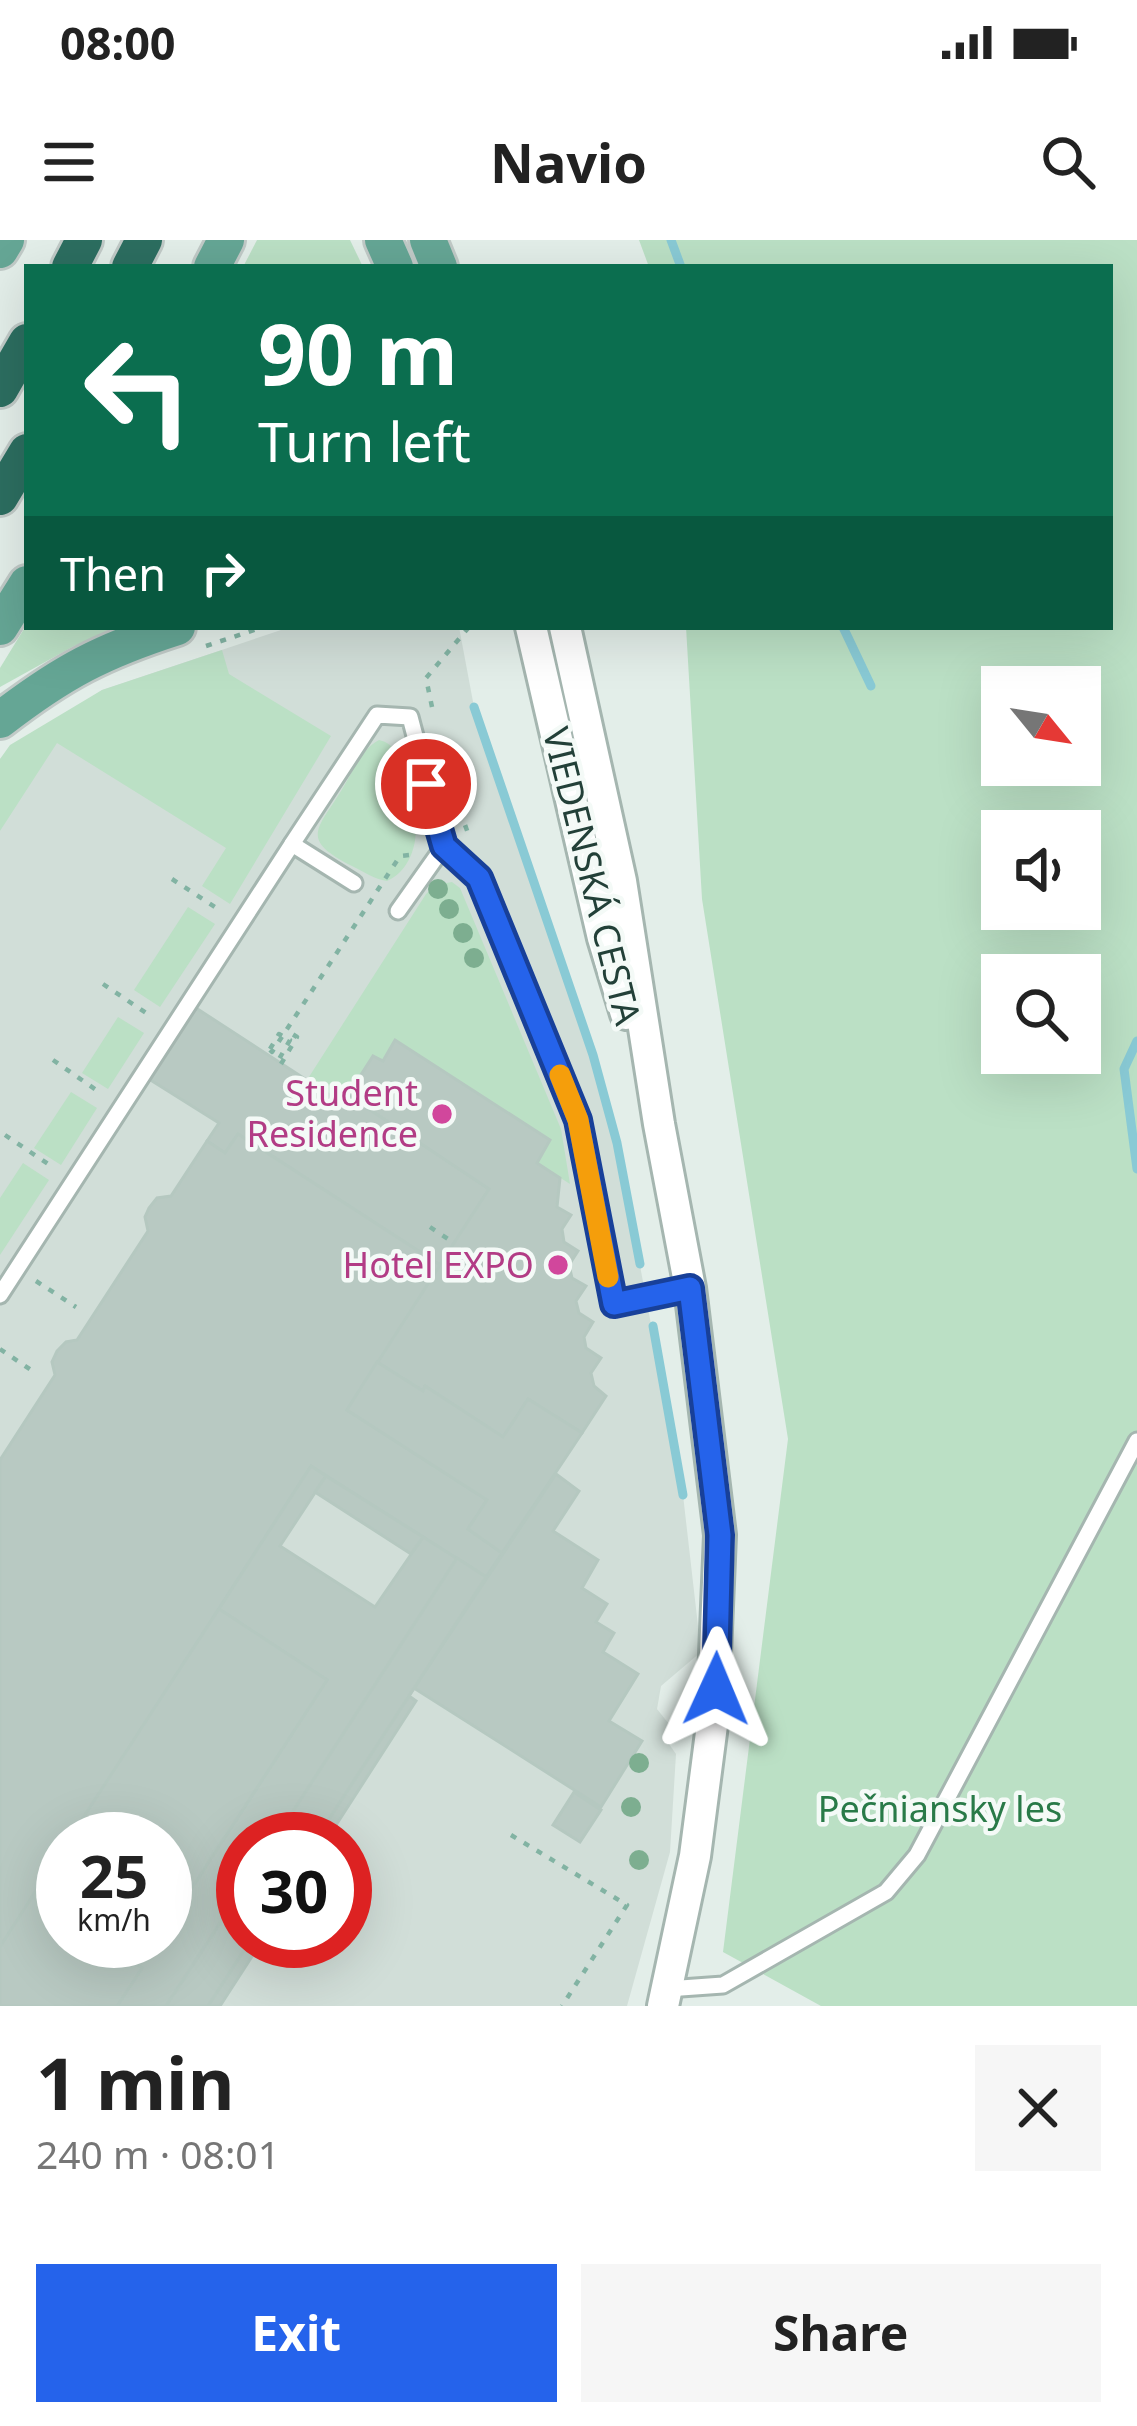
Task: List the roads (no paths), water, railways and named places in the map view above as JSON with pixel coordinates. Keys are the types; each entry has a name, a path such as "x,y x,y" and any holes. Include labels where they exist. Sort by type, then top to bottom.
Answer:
{"highway":[{"path":"0,389 24,347"},
{"path":"0,497 24,457"}],"main road":[{"path":"0,250 6,240"},
{"path":"0,627 24,589"},
{"path":"0,720 58,675 168,630"}],"street":[{"path":"510,630 539,663"},
{"name":"VIEDENSKÁ CESTA","path":"532,630 603,938 659,1124"},
{"name":"VIEDENSKÁ CESTA","path":"566,630 621,881 690,1288 720,1535 716,1689 695,1856 665,1998"}],"lane":[{"path":"0,1295 377,715 410,716 444,846 479,878 578,1120 614,1304 690,1288"},
{"path":"292,844 354,884"},
{"path":"398,911 444,846"},
{"path":"665,1998 723,1985 886,1892 917,1855 1137,1441"}],"waterway":[{"path":"671,240 680,264"},
{"path":"844,630 871,686"},
{"path":"474,707 593,1055 617,1143 640,1264"},
{"path":"1137,1041 1124,1069 1137,1169"},
{"path":"653,1326 683,1495"}],"place":[{"name":"Student Residence","path":"442,1114"},
{"name":"Hotel EXPO","path":"558,1265"}],"park label":[{"name":"Pečniansky les","path":"940,1809"}]}
